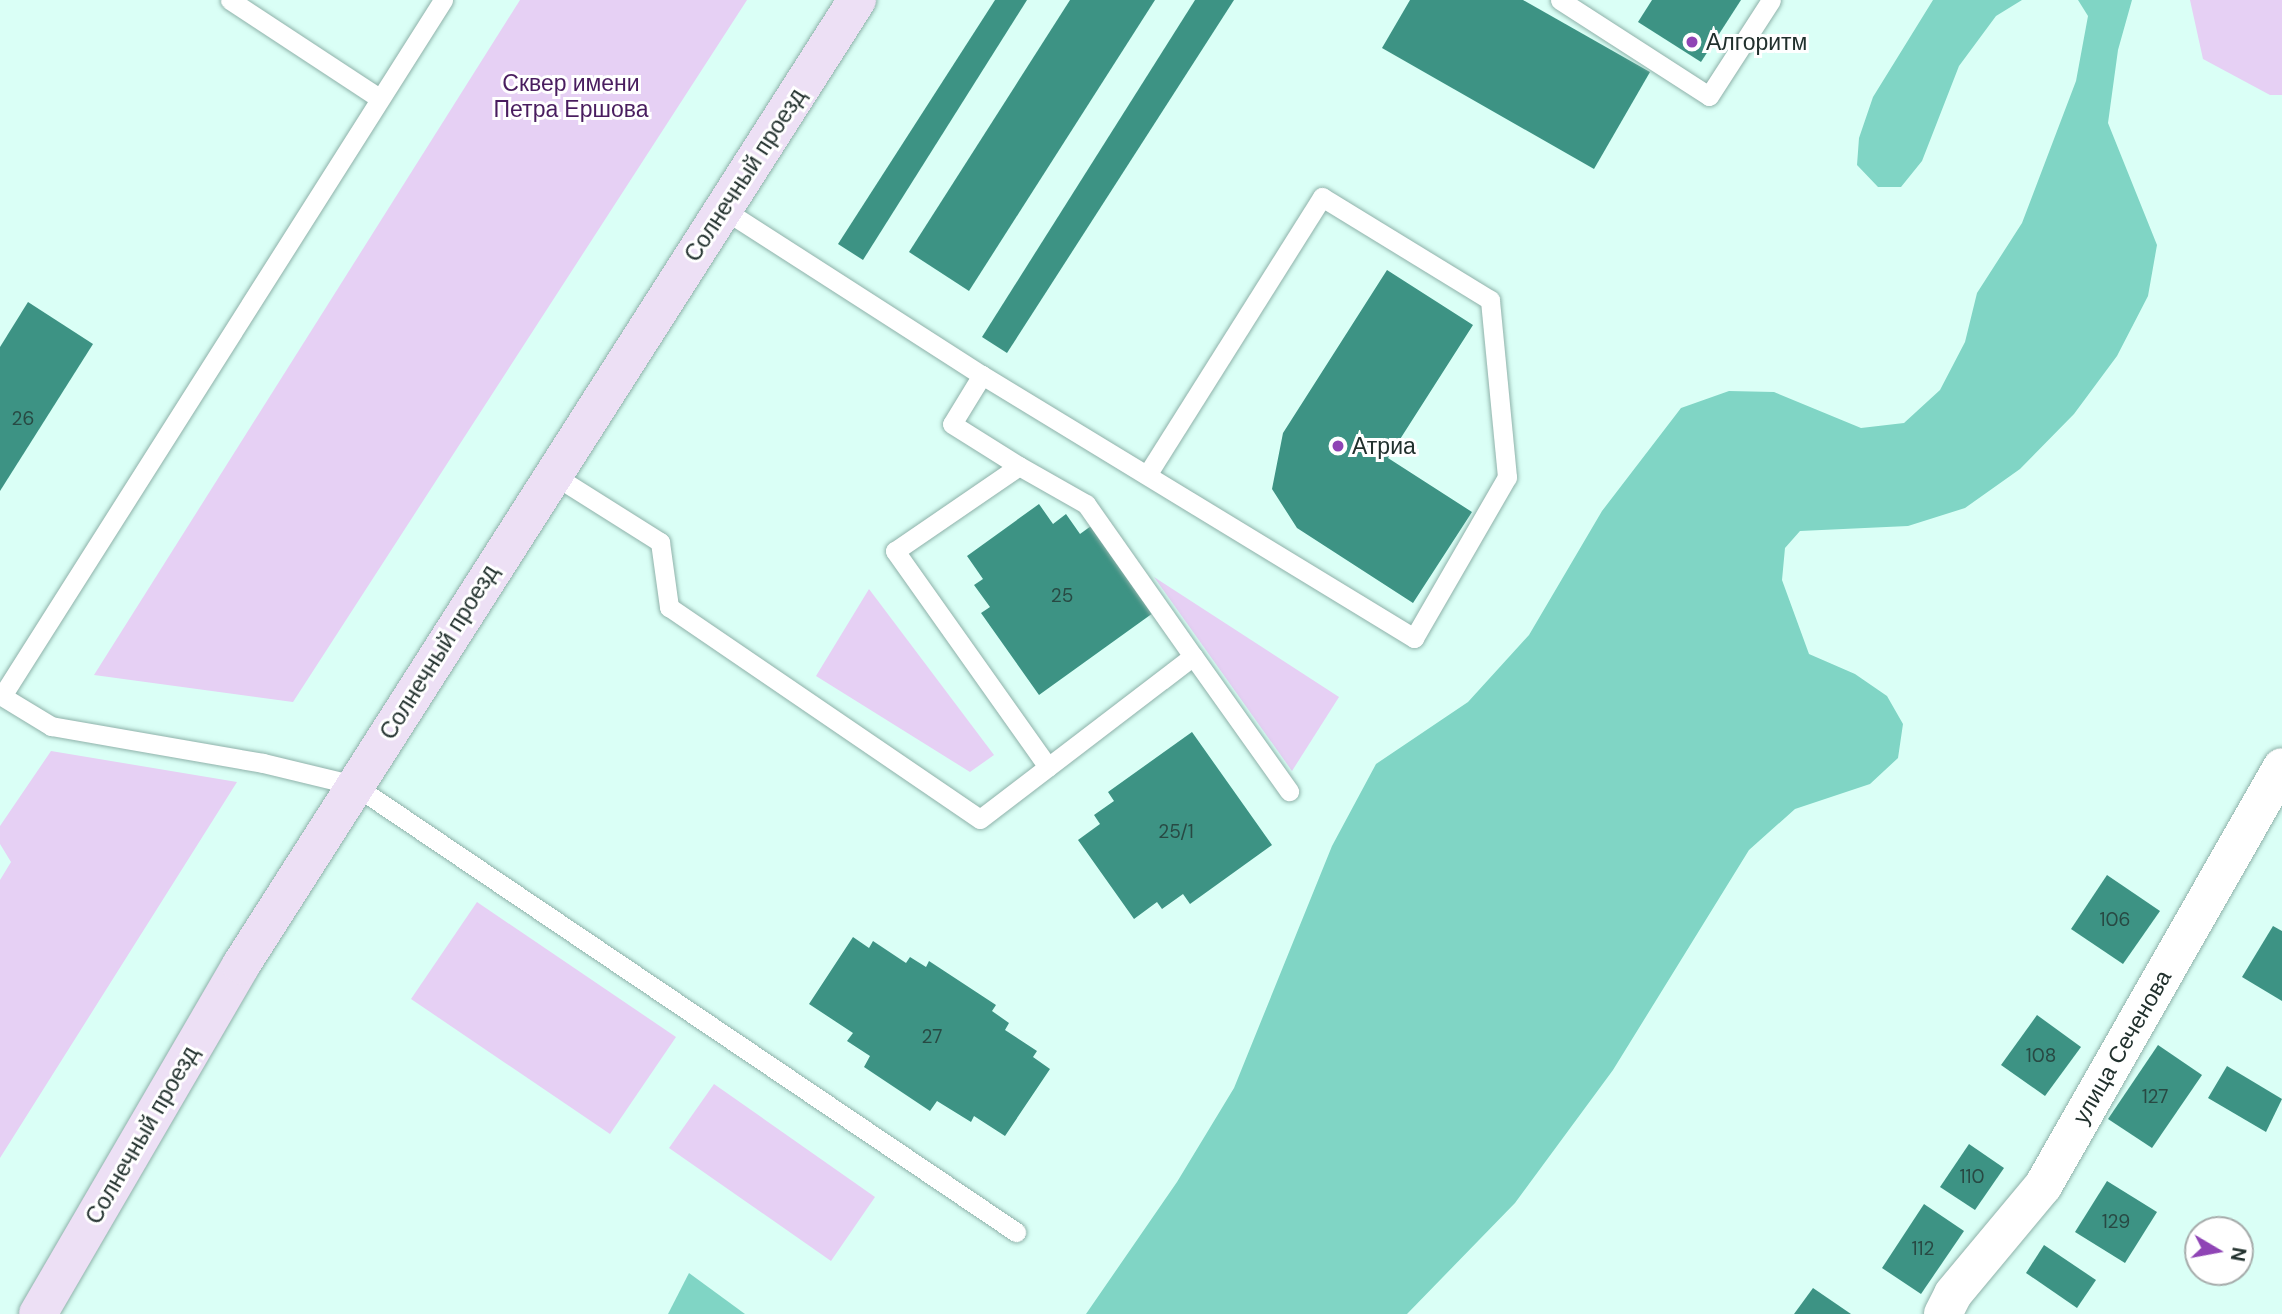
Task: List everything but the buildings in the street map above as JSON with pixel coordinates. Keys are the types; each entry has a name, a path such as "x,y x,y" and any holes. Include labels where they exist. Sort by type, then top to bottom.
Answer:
{"street":[{"name":"Солнечный проезд","path":"38,1314 241,965 857,0"},
{"name":"улица Сеченова","path":"1943,1314 1954,1294 2043,1186 2282,767"}],"lane":[{"path":"230,0 379,98"},
{"path":"443,0 1,696 51,726 263,763 354,785 1016,1231"},
{"path":"1560,0 1583,6 1709,96 1771,0"},
{"path":"723,209 982,375 1414,638 1507,477 1490,300 1322,197 1147,475"},
{"path":"982,375 952,424 1086,504 1289,791"},
{"path":"1019,466 895,551 1048,767"},
{"path":"552,474 660,542 669,607 980,819 1193,656"}],"green space":[{"name":"Сквер имени Петра Ершова","path":"520,0 747,0 293,702 94,675"},
{"path":"2190,0 2282,0 2282,95 2270,95 2203,59"},
{"path":"1154,577 1339,697 1292,771"},
{"path":"869,589 994,755 970,772 816,676"},
{"path":"51,751 237,782 0,1158 0,880 11,862 0,844 0,826"},
{"path":"477,902 676,1037 610,1134 411,999"},
{"path":"714,1084 875,1197 831,1261 669,1148"}],"shaded area":[{"path":"1933,0 2022,0 1996,16 1959,66 1922,161 1901,187 1878,187 1857,165 1859,138 1873,97"},
{"path":"2078,0 2132,0 2118,50 2108,123 2157,245 2148,296 2117,356 2074,414 2020,469 1965,508 1908,526 1800,531 1785,548 1782,580 1809,654 1855,674 1887,696 1903,724 1898,758 1870,784 1795,809 1749,850 1613,1070 1515,1203 1407,1314 1086,1314 1177,1182 1234,1088 1332,846 1376,764 1468,702 1529,635 1602,511 1681,408 1729,391 1774,392 1861,428 1904,423 1940,390 1965,342 1977,293 2022,223 2076,81 2088,16"},
{"path":"689,1273 745,1314 668,1314"}],"place":[{"name":"Алгоритм","path":"1692,42"},
{"name":"Атриа","path":"1338,446"}]}
